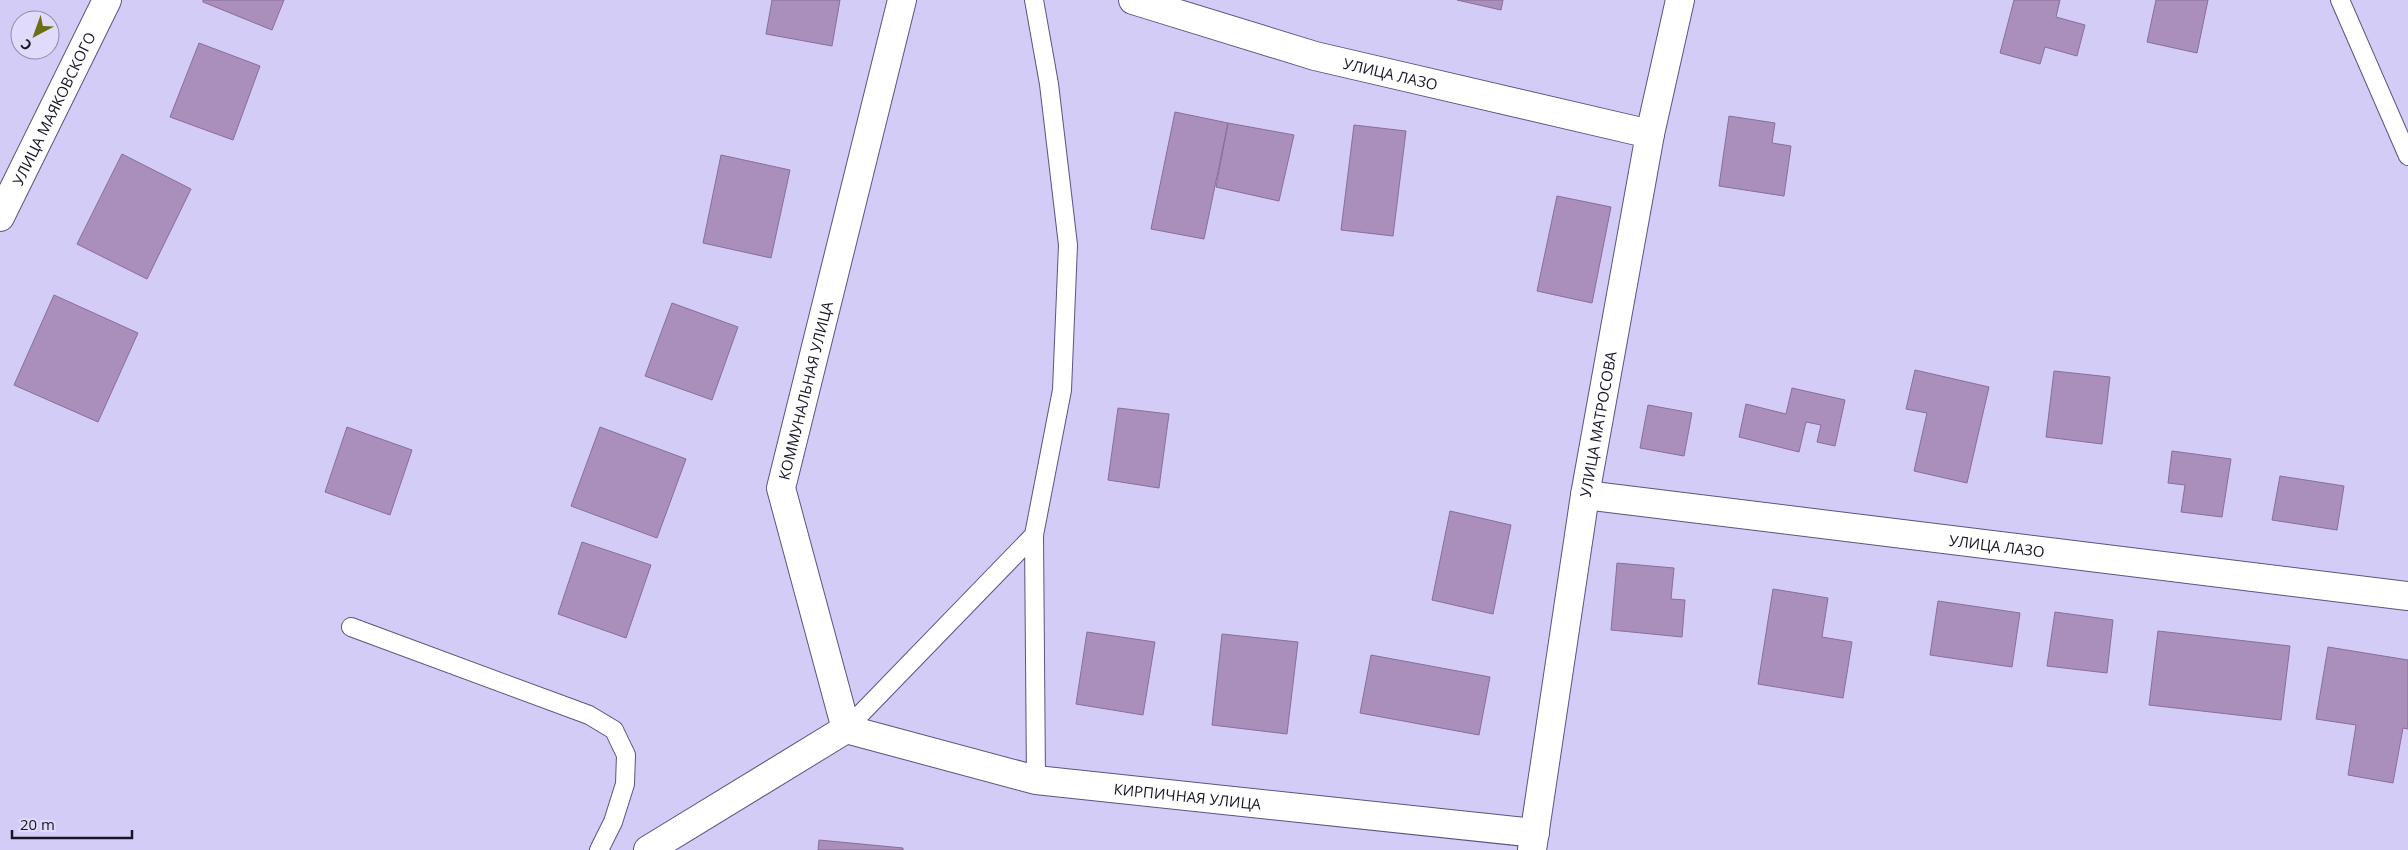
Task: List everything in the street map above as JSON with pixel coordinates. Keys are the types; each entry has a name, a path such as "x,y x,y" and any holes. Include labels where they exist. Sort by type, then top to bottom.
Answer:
{"street":[{"name":"УЛИЦА МАЯКОВСКОГО","path":"0,217 107,0"},
{"name":"КОММУНАЛЬНАЯ УЛИЦА","path":"846,730 781,488 902,0"},
{"name":"УЛИЦА ЛАЗО","path":"1133,0 1315,56 1650,134"},
{"name":"УЛИЦА МАТРОСОВА","path":"1533,841 1585,495 1650,134 1680,0"},
{"name":"УЛИЦА ЛАЗО","path":"1585,495 2408,596"},
{"name":"КИРПИЧНАЯ УЛИЦА","path":"846,730 1036,780 1533,841"},
{"path":"648,850 846,730"}],"lane":[{"path":"1034,0 1049,84 1068,245 1062,390 1034,536 1036,780"},
{"path":"2340,0 2408,156"},
{"path":"846,730 1034,536"},
{"path":"351,627 589,715 614,730 626,756 625,784 613,822 599,850"}],"building":[{"path":"203,0 284,0 272,30 203,2"},
{"path":"772,0 840,0 832,46 766,34"},
{"path":"1457,0 1503,0 1501,10"},
{"path":"2014,0 2060,0 2056,17 2085,25 2077,56 2045,47 2040,64 2000,53"},
{"path":"2156,0 2208,0 2197,53 2147,42"},
{"path":"199,43 260,66 233,140 170,117"},
{"path":"1175,112 1228,123 1204,239 1151,229"},
{"path":"1729,116 1775,123 1772,143 1791,146 1784,196 1719,186"},
{"path":"1228,123 1294,135 1279,201 1216,187"},
{"path":"1354,125 1406,131 1393,236 1341,230"},
{"path":"122,154 191,189 147,279 77,244"},
{"path":"721,155 790,170 771,258 703,243"},
{"path":"1557,196 1611,207 1592,303 1537,291"},
{"path":"54,295 138,333 98,422 14,385"},
{"path":"672,303 738,327 712,400 645,376"},
{"path":"1915,370 1989,387 1967,483 1914,471 1927,413 1906,409"},
{"path":"2054,371 2110,377 2102,444 2046,437"},
{"path":"1792,388 1845,400 1835,446 1817,442 1821,425 1806,422 1799,452 1739,437 1746,404 1786,414"},
{"path":"1648,405 1692,413 1684,456 1640,448"},
{"path":"1118,408 1169,414 1159,488 1108,480"},
{"path":"347,427 412,450 390,515 325,492"},
{"path":"600,427 686,459 657,538 571,506"},
{"path":"2172,451 2231,459 2222,517 2181,512 2185,485 2168,483"},
{"path":"2280,476 2344,486 2337,530 2272,520"},
{"path":"1450,511 1511,525 1493,614 1432,600"},
{"path":"582,542 651,565 626,638 558,614"},
{"path":"1617,563 1674,568 1671,599 1685,600 1682,637 1611,630"},
{"path":"1773,589 1828,598 1822,637 1852,642 1843,698 1758,684"},
{"path":"1938,601 2020,613 2012,667 1930,655"},
{"path":"2055,612 2113,620 2107,673 2047,666"},
{"path":"2158,631 2290,646 2281,720 2149,705"},
{"path":"1087,632 1155,642 1143,715 1076,704"},
{"path":"1222,634 1298,642 1287,734 1212,725"},
{"path":"2328,647 2408,660 2408,729 2403,728 2393,783 2348,775 2356,725 2316,719"},
{"path":"1371,655 1490,677 1479,735 1360,713"},
{"path":"819,840 903,848 903,850 818,850"}]}
